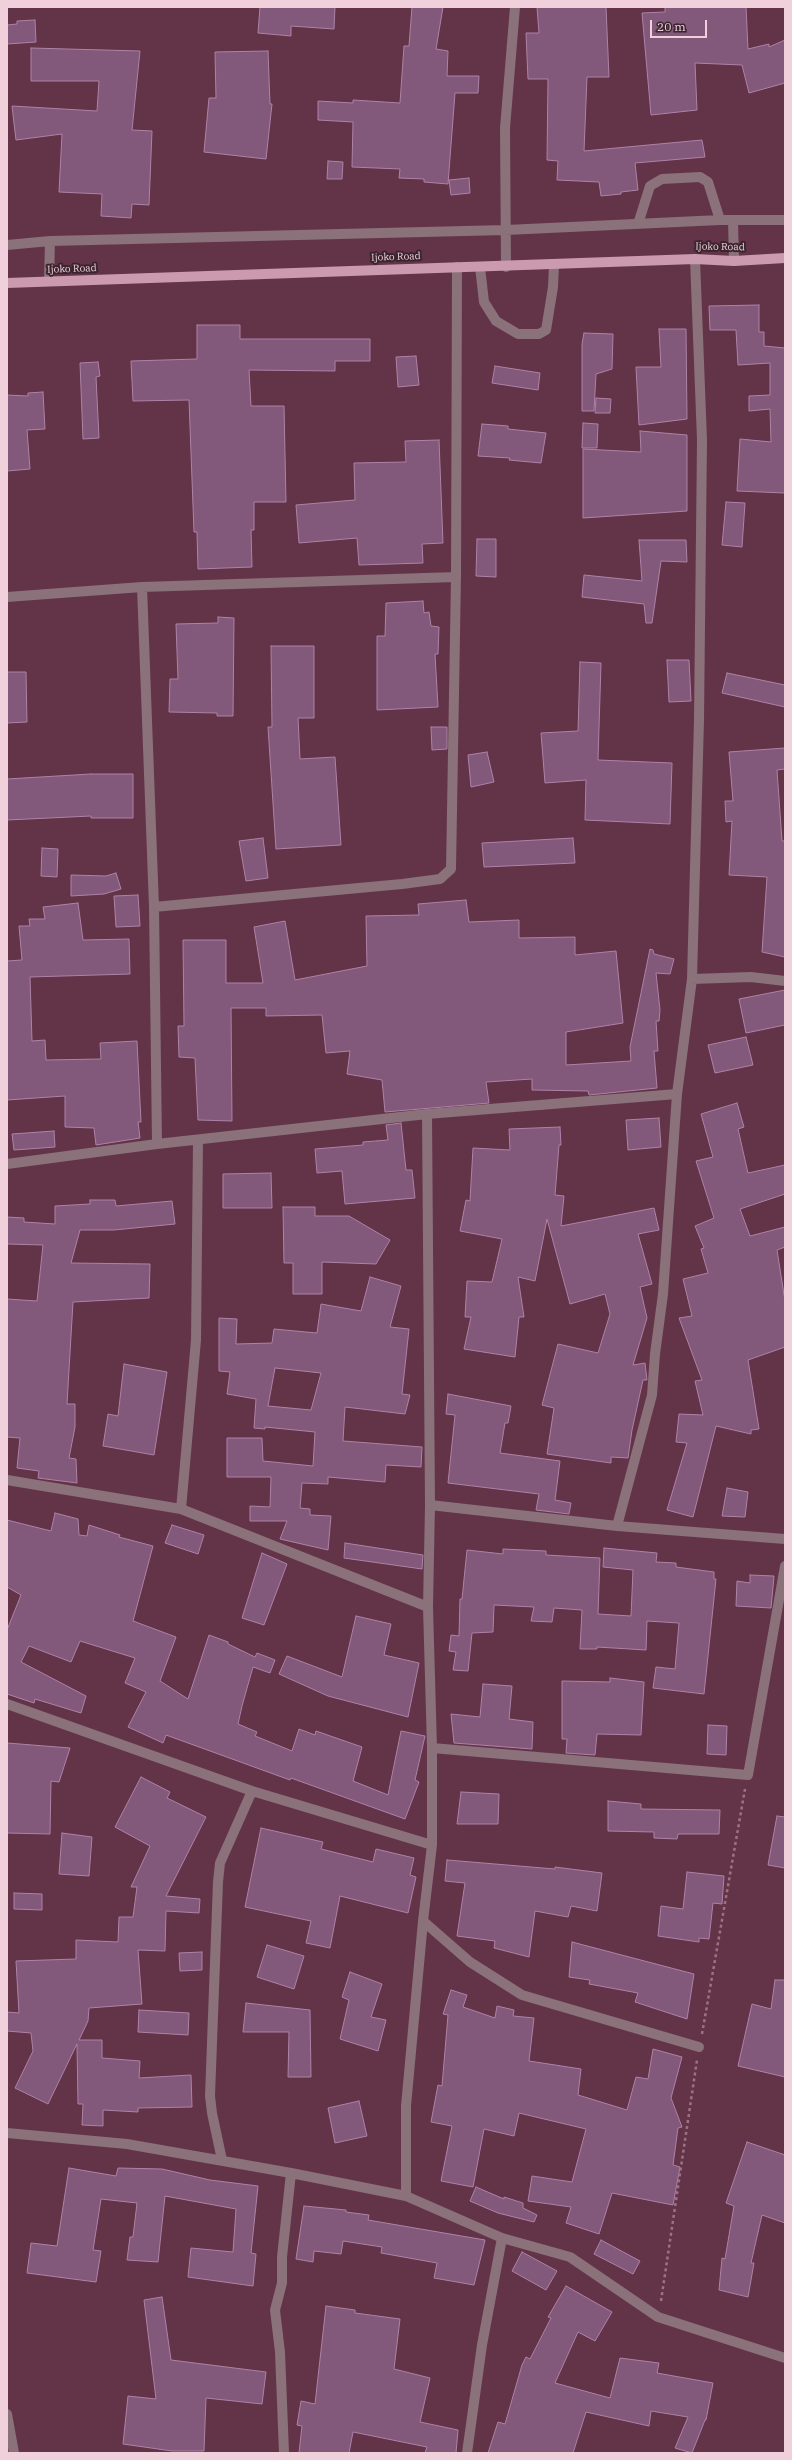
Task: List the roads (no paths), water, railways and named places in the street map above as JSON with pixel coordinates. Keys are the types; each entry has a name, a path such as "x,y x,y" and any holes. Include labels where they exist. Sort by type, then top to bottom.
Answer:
{"main road":[{"name":"Ijoko Road","path":"7,283 457,267 506,267 695,259 734,261 785,258"}],"street":[{"path":"506,267 505,128 515,7"},
{"path":"638,224 650,186 662,179 700,177 708,182 711,187 720,220"},
{"path":"7,245 50,241 506,230 720,220 785,220"},
{"path":"733,220 734,261"},
{"path":"49,281 50,241"},
{"path":"617,1526 652,1395 655,1354 663,1294 676,1094 692,979 699,720 702,440 695,259"},
{"path":"480,267 484,302 496,321 518,334 539,334 546,330 553,287 554,265"},
{"path":"154,907 402,884 440,879 451,869 456,577 457,267"},
{"path":"7,596 142,587 456,577"},
{"path":"142,587 154,907 157,1144"},
{"path":"692,979 751,977 785,981"},
{"path":"7,1164 157,1144 427,1114 676,1094"},
{"path":"406,2196 406,2106 423,1921 432,1845 432,1748 428,1607 430,1505 427,1114"},
{"path":"181,1509 196,1340 198,1140"},
{"path":"7,1480 181,1509 428,1607"},
{"path":"430,1505 617,1526 785,1539"},
{"path":"432,1748 748,1775 785,1566"},
{"path":"7,1704 252,1791 432,1845"},
{"path":"222,2160 210,2096 218,1882 220,1863 252,1791"},
{"path":"423,1921 470,1962 522,1995 700,2047"},
{"path":"7,2133 127,2144 222,2160 406,2196 502,2238 570,2257 658,2317 785,2358"},
{"path":"284,2453 280,2352 275,2310 282,2283 282,2257 291,2173"},
{"path":"467,2453 482,2345 502,2238"},
{"path":"7,2414 14,2453"}]}
